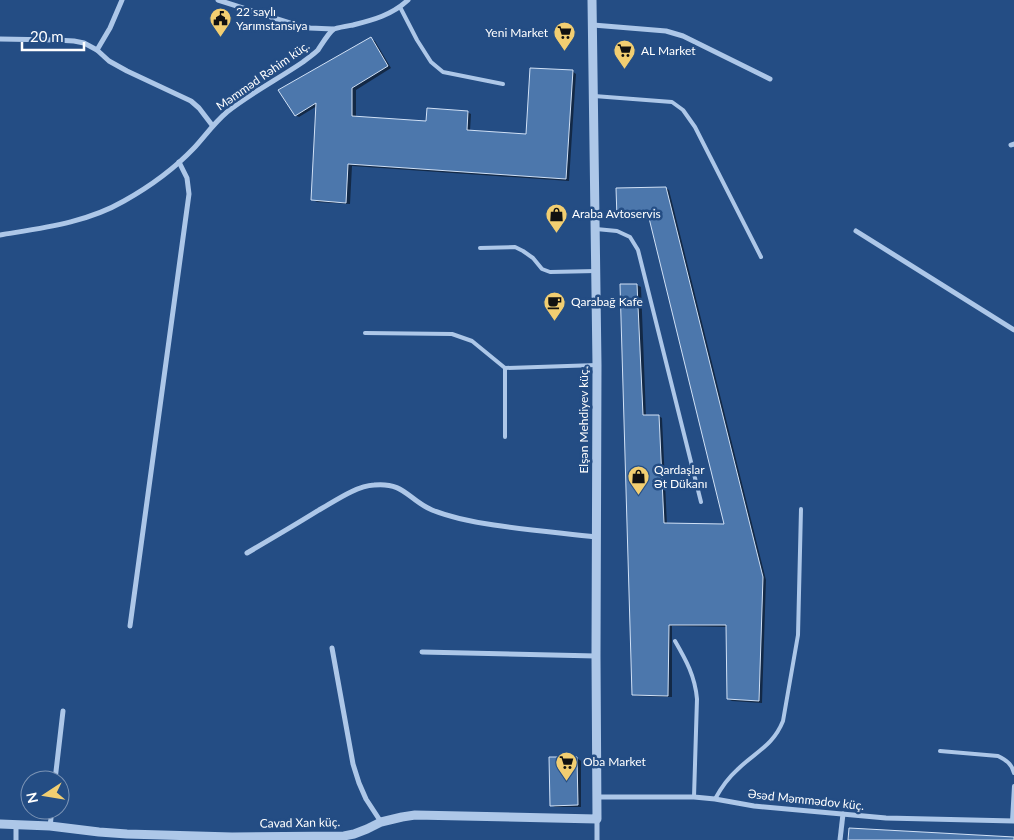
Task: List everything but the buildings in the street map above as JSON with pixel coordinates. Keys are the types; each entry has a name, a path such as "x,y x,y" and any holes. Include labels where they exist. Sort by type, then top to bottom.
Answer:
{"street":[{"path":"97,50 110,28 122,0"},
{"path":"218,0 293,24 310,28 334,29 391,13 408,0"},
{"name":"Elşən Mehdiyev küç.","path":"592,0 597,365 597,840"},
{"path":"593,25 666,31 683,36 770,79"},
{"name":"Məmməd Rəhim küç.","path":"0,235 58,225 94,214 123,202 158,180 195,147 212,125 245,99 305,60 317,50 334,29"},
{"path":"0,39 74,41 84,43 127,71 191,101 212,125"},
{"path":"130,626 189,194 187,178 179,162"},
{"path":"856,231 1014,330"},
{"path":"247,553 344,496 373,484 390,484 404,490 427,508 467,521 518,529 596,537"},
{"path":"332,648 353,764 366,799 382,822"},
{"path":"422,652 596,656"},
{"path":"56,770 62,711"},
{"name":"Əsəd Məmmədov küç.","path":"597,797 694,797 787,810 886,818 1013,821"},
{"path":"840,840 843,814"},
{"name":"Cavad Xan küç.","path":"0,824 50,826 127,834 232,839 344,836 354,834 382,822 415,815 597,819"},
{"path":"50,826 51,820"},
{"path":"16,824 16,840"}],"lane":[{"path":"400,7 431,62 443,72 503,84"},
{"path":"594,96 672,102 683,110 695,126 761,256"},
{"path":"596,229 617,231 624,234 630,237 638,250 701,502"},
{"path":"480,248 515,247 533,258 542,269 550,272 596,271"},
{"path":"365,333 452,334 472,341 505,368 597,365"},
{"path":"505,368 505,437"},
{"path":"716,799 722,787 737,770 771,742 783,721 798,635 801,508"},
{"path":"676,641 696,684 694,797"},
{"path":"940,751 998,756 1007,760 1014,773"},
{"path":"1013,821 1014,786"}],"place":[{"name":"22 saylı Yarımstansiya","path":"220,38"},
{"name":"Yeni Market","path":"564,52"},
{"name":"AL Market","path":"625,70"},
{"name":"Araba Avtoservis","path":"556,233"},
{"name":"Qarabağ Kafe","path":"555,321"},
{"name":"Qardaşlar Ət Dükanı","path":"638,496"},
{"name":"Oba Market","path":"567,781"}]}
